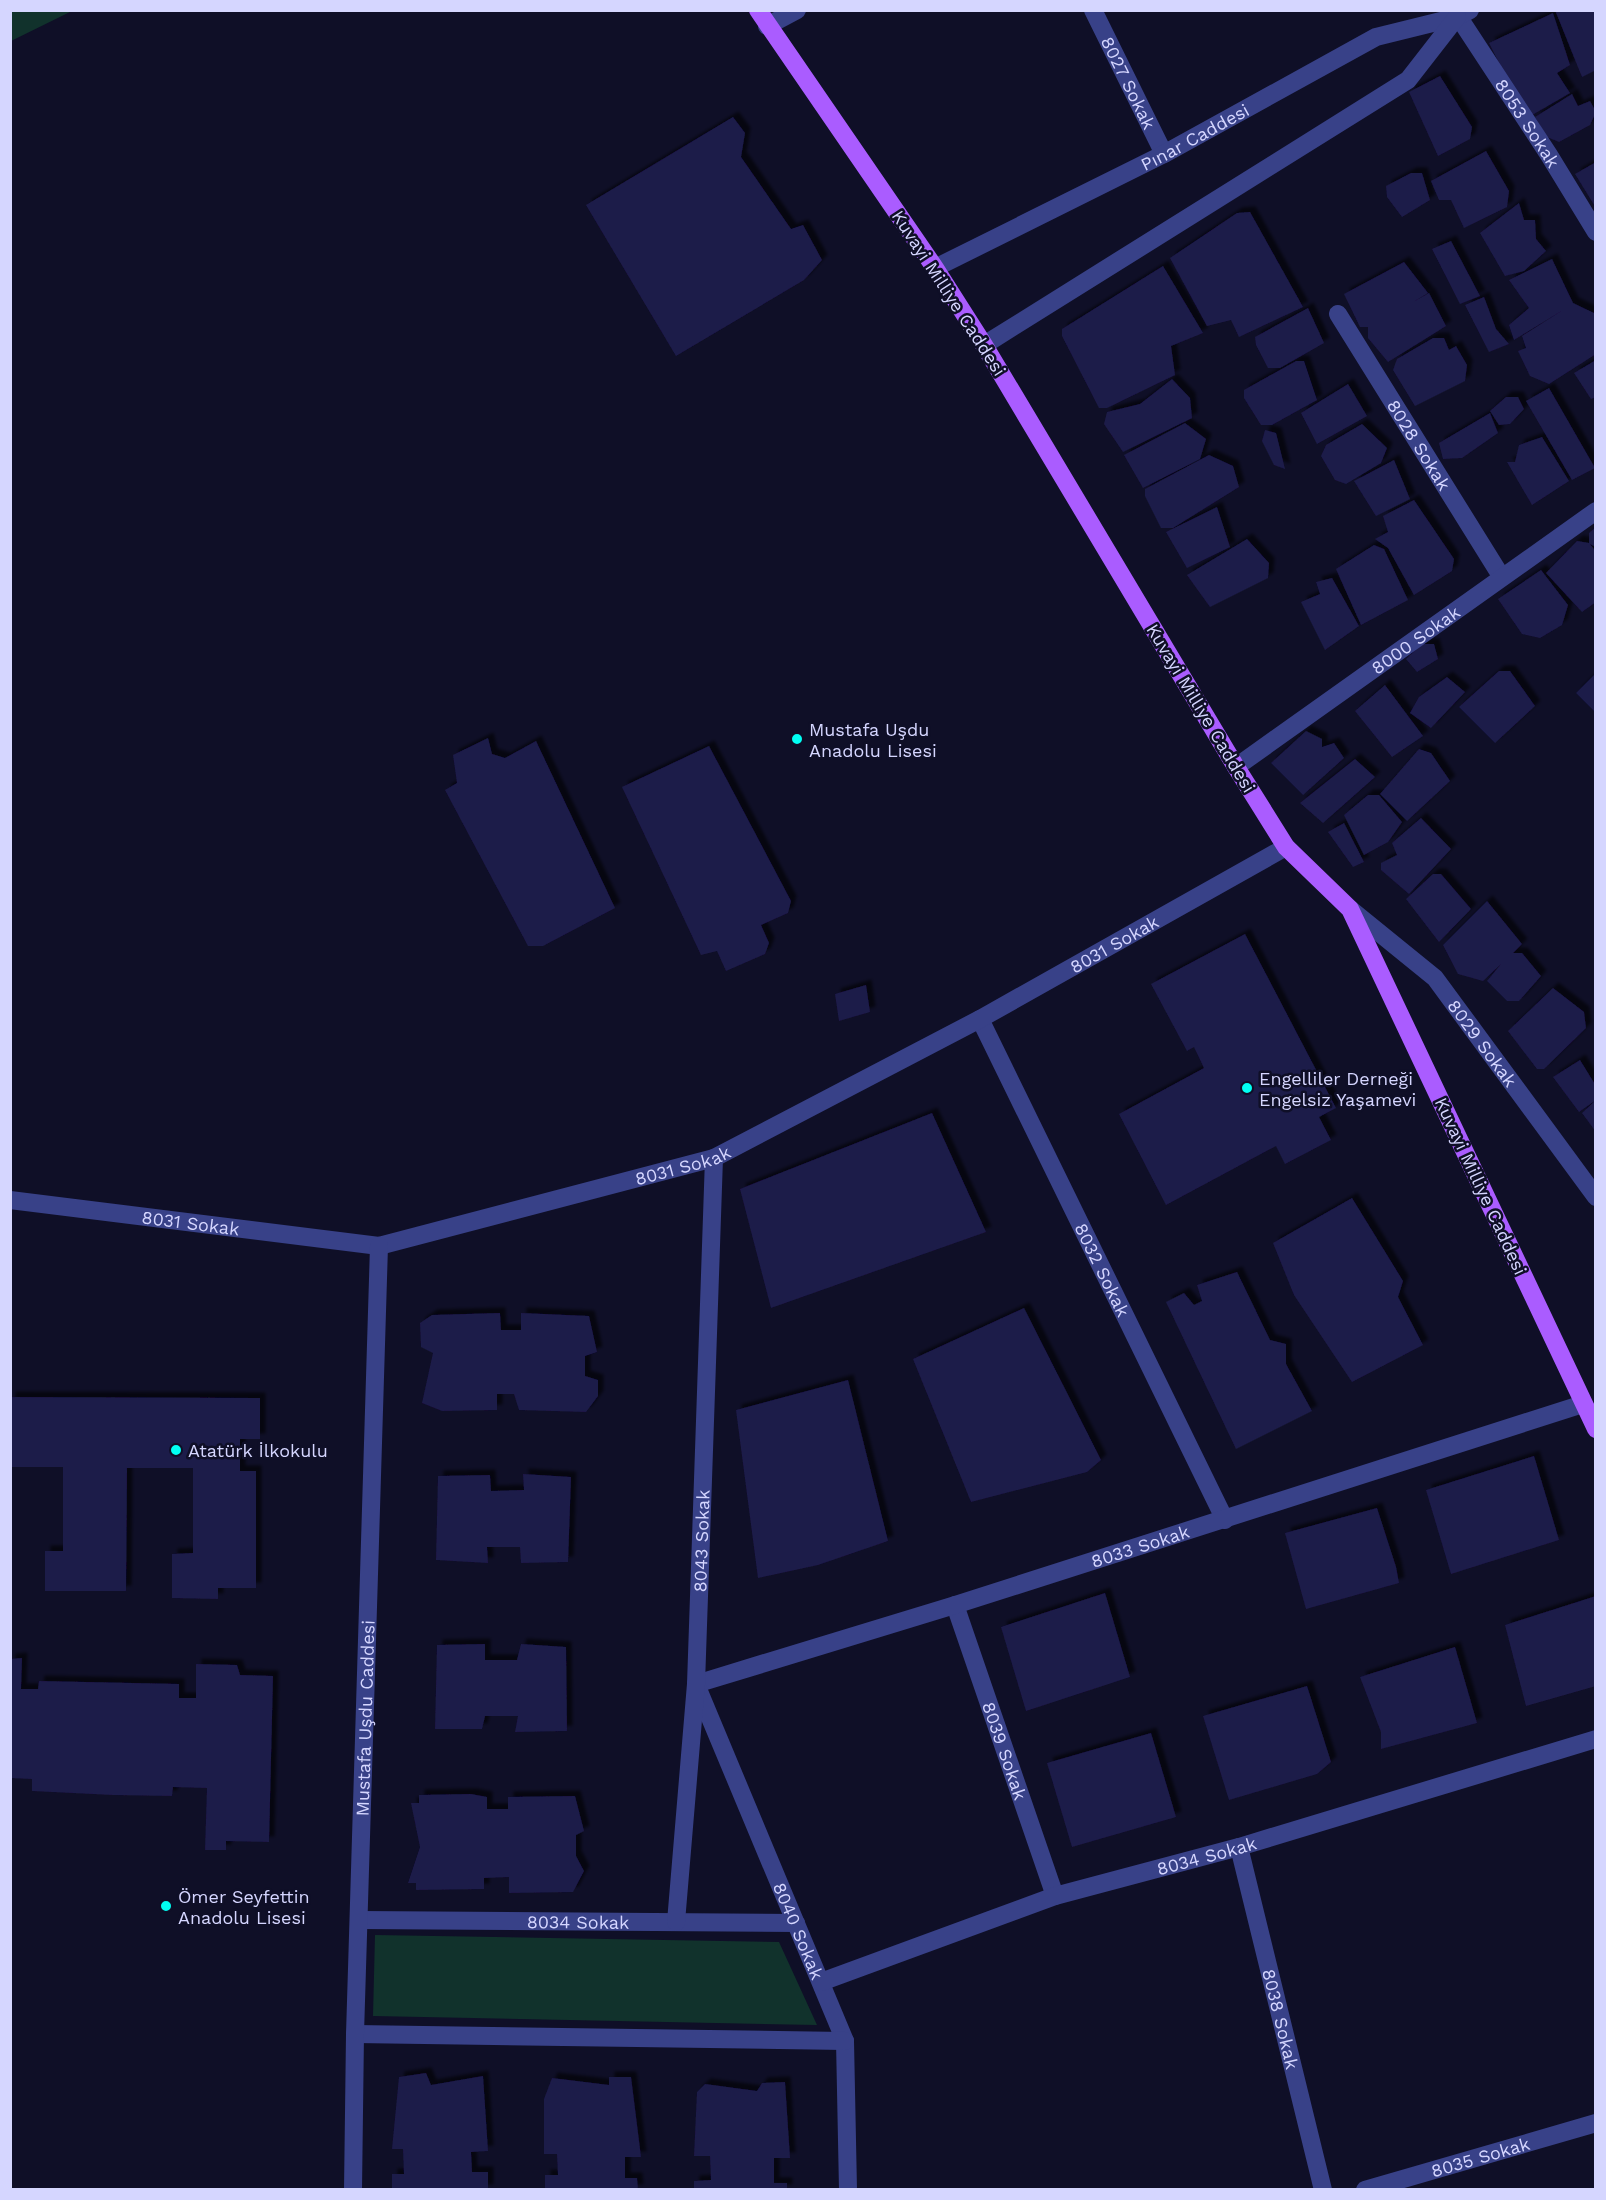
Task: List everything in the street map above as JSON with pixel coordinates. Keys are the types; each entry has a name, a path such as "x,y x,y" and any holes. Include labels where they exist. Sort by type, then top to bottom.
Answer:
{"main road":[{"name":"Kuvayi Milliye Caddesi","path":"763,18 935,268 984,345 1286,847 1350,909 1596,1429"}],"street":[{"path":"763,18 797,10"},
{"name":"8027 Sokak","path":"1093,10 1164,154"},
{"path":"984,345 1408,80 1460,13"},
{"name":"Pınar Caddesi","path":"935,268 1164,154 1376,37 1460,13"},
{"name":"8053 Sokak","path":"1460,13 1596,232"},
{"name":"8028 Sokak","path":"1338,314 1501,576"},
{"name":"8000 Sokak","path":"1236,767 1501,576 1596,511"},
{"name":"8031 Sokak","path":"10,1200 379,1246 714,1158 980,1019 1286,847"},
{"name":"8029 Sokak","path":"1350,909 1435,978 1596,1197"},
{"name":"8032 Sokak","path":"980,1019 1225,1520"},
{"name":"8043 Sokak","path":"676,1922 696,1684 714,1158"},
{"name":"Mustafa Uşdu Caddesi","path":"353,2190 355,2034 379,1246"},
{"name":"8033 Sokak","path":"696,1684 1225,1520 1583,1404"},
{"name":"8039 Sokak","path":"955,1605 1055,1896"},
{"name":"8040 Sokak","path":"696,1684 845,2041 848,2190"},
{"name":"8034 Sokak","path":"821,1982 1055,1896 1239,1847 1596,1739"},
{"name":"8038 Sokak","path":"1239,1847 1323,2190"},
{"name":"8034 Sokak","path":"359,1920 796,1923"},
{"path":"355,2034 845,2041"},
{"name":"8035 Sokak","path":"1365,2190 1596,2123"}],"green space":[{"path":"11,10 72,10 72,11 11,41"},
{"path":"375,1935 779,1942 817,2025 373,2016"}],"building":[{"path":"1555,10 1596,10 1596,70 1582,77"},
{"path":"1553,13 1570,65 1557,73 1570,93 1527,118 1489,43"},
{"path":"1440,76 1472,127 1470,139 1438,156 1409,92"},
{"path":"1572,94 1578,106 1590,101 1596,112 1590,125 1559,142 1547,137 1535,117"},
{"path":"733,117 745,133 741,157 791,229 803,225 822,260 804,280 676,356 586,205"},
{"path":"1486,151 1509,191 1507,207 1464,228 1451,200 1439,200 1431,181"},
{"path":"1596,162 1596,208 1575,174"},
{"path":"1411,173 1422,173 1430,200 1402,217 1387,197 1386,186"},
{"path":"1519,203 1524,220 1535,220 1536,239 1546,251 1524,271 1505,276 1480,233"},
{"path":"1250,212 1303,307 1239,337 1231,320 1207,326 1170,258 1237,213"},
{"path":"1451,241 1480,296 1460,304 1432,249"},
{"path":"1552,259 1573,303 1596,314 1596,354 1549,384 1530,376 1518,351 1526,348 1522,336 1563,310 1514,340 1509,325 1529,308 1509,280"},
{"path":"1404,262 1428,293 1413,302 1429,293 1446,326 1388,362 1368,338 1368,327 1360,327 1344,294"},
{"path":"1163,266 1203,333 1171,346 1175,375 1107,408 1099,408 1062,336 1062,329"},
{"path":"1484,297 1496,329 1509,344 1489,352 1465,305"},
{"path":"1308,308 1324,343 1280,368 1268,368 1256,345 1255,337"},
{"path":"1433,338 1444,338 1449,350 1456,346 1467,365 1465,381 1415,406 1393,370 1397,359"},
{"path":"1596,360 1596,397 1591,399 1574,373"},
{"path":"1296,361 1304,361 1317,400 1272,425 1261,425 1244,398 1244,390"},
{"path":"1172,379 1190,398 1192,418 1123,452 1104,424 1107,412 1140,404"},
{"path":"1348,384 1367,416 1317,444 1301,413"},
{"path":"1549,388 1595,468 1572,480 1526,401"},
{"path":"1506,397 1518,397 1524,409 1510,424 1499,425 1490,411"},
{"path":"1490,413 1498,433 1462,458 1443,459 1439,443"},
{"path":"1185,423 1206,439 1200,459 1143,488 1124,455"},
{"path":"1362,424 1387,448 1381,463 1346,484 1335,480 1321,456 1326,445"},
{"path":"1265,430 1276,433 1285,469 1274,465 1262,441"},
{"path":"1542,437 1569,481 1532,505 1507,462 1515,462 1519,445"},
{"path":"1209,455 1233,466 1239,487 1173,528 1161,528 1145,496 1145,489"},
{"path":"1394,460 1410,499 1376,516 1354,481"},
{"path":"1414,500 1454,559 1452,571 1414,595 1388,548 1375,539 1388,532 1383,516"},
{"path":"1217,507 1230,547 1187,568 1166,532"},
{"path":"1596,527 1596,547 1590,544 1596,552 1596,602 1582,612 1546,573 1577,541 1589,543 1589,533"},
{"path":"1247,539 1269,563 1268,578 1210,607 1187,575"},
{"path":"1374,545 1384,549 1408,600 1361,625 1336,569"},
{"path":"1541,570 1568,605 1562,625 1540,638 1522,634 1498,599"},
{"path":"1332,578 1359,626 1325,650 1301,602 1320,594 1316,582"},
{"path":"1422,644 1434,644 1438,659 1417,672 1406,659"},
{"path":"1499,671 1510,671 1535,706 1495,743 1459,707"},
{"path":"1596,673 1596,713 1576,693"},
{"path":"1447,677 1465,692 1431,728 1410,713 1419,697"},
{"path":"1385,685 1423,736 1392,757 1355,711"},
{"path":"1306,731 1322,739 1322,747 1334,743 1344,758 1303,795 1271,763"},
{"path":"488,738 492,754 505,758 536,741 615,908 543,946 528,946 445,790 457,783 453,755"},
{"path":"709,746 791,901 788,913 761,925 769,943 765,954 726,971 717,951 701,955 622,787"},
{"path":"1419,749 1431,753 1450,781 1407,821 1380,794"},
{"path":"1355,759 1375,777 1323,823 1300,803"},
{"path":"1368,795 1379,795 1402,822 1388,842 1364,855 1344,815"},
{"path":"1421,818 1451,849 1409,894 1381,870 1381,863 1397,855 1392,843"},
{"path":"1344,823 1364,862 1353,867 1328,832"},
{"path":"1433,874 1441,874 1471,909 1439,942 1406,899"},
{"path":"1487,901 1522,944 1513,953 1522,953 1541,976 1519,1001 1507,1001 1487,981 1501,964 1483,981 1458,974 1443,945"},
{"name":"Engelliler Derneği Engelsiz Yaşamevi","path":"1245,934 1336,1108 1319,1117 1331,1140 1285,1164 1276,1146 1166,1205 1119,1114 1204,1068 1194,1047 1187,1051 1151,984"},
{"path":"866,985 870,1012 839,1021 835,994"},
{"path":"1553,988 1584,1012 1586,1028 1544,1069 1537,1069 1508,1031"},
{"path":"1580,1060 1596,1086 1596,1100 1579,1112 1553,1077"},
{"path":"1596,1100 1596,1132 1582,1113"},
{"path":"932,1113 986,1232 771,1308 740,1189"},
{"path":"1352,1198 1403,1281 1398,1297 1423,1345 1352,1382 1294,1295 1273,1243"},
{"path":"1237,1272 1270,1340 1286,1344 1286,1364 1312,1411 1236,1449 1166,1302 1184,1293 1194,1305 1202,1301 1197,1285"},
{"path":"1024,1308 1101,1460 1087,1472 971,1502 913,1359"},
{"path":"500,1313 501,1330 521,1330 521,1313 589,1316 597,1352 585,1356 585,1376 598,1380 598,1396 586,1412 519,1410 514,1394 497,1394 497,1410 442,1411 422,1403 433,1353 421,1347 420,1323 432,1315"},
{"path":"848,1380 888,1541 818,1565 758,1578 736,1410"},
{"path":"10,1397 260,1398 260,1439 240,1439 240,1471 256,1471 256,1588 218,1588 218,1599 172,1598 172,1554 193,1553 193,1468 127,1468 126,1591 45,1591 45,1551 63,1551 63,1467 10,1467"},
{"path":"1534,1456 1559,1540 1451,1574 1426,1490"},
{"path":"523,1474 571,1477 568,1562 521,1563 520,1547 487,1547 488,1563 436,1560 438,1476 490,1475 491,1491 524,1490"},
{"path":"1377,1508 1399,1583 1306,1609 1285,1533"},
{"path":"1105,1593 1130,1677 1026,1711 1001,1627"},
{"path":"1596,1596 1596,1686 1526,1706 1505,1625"},
{"path":"485,1644 485,1660 517,1660 521,1644 566,1647 567,1731 515,1732 518,1716 485,1716 482,1729 435,1729 437,1645"},
{"path":"1455,1647 1477,1723 1381,1749 1381,1732 1360,1677"},
{"path":"22,1658 21,1689 38,1689 39,1681 179,1684 179,1698 196,1698 196,1664 237,1665 240,1675 273,1676 269,1842 226,1841 226,1850 205,1850 207,1788 173,1787 172,1796 32,1791 32,1779 10,1778 10,1659"},
{"path":"1307,1686 1331,1762 1317,1774 1229,1800 1203,1716"},
{"path":"1151,1733 1176,1817 1072,1847 1047,1763"},
{"path":"471,1794 487,1797 487,1809 508,1809 508,1797 575,1796 584,1831 576,1835 576,1856 584,1871 573,1892 509,1893 509,1877 484,1878 484,1889 416,1890 416,1883 408,1883 420,1847 411,1803 419,1803 419,1795"},
{"path":"426,2073 431,2085 483,2076 488,2151 471,2152 472,2172 488,2172 488,2190 392,2190 392,2174 404,2174 403,2149 392,2149 399,2077"},
{"path":"609,2077 631,2077 641,2157 625,2157 625,2178 637,2178 638,2190 545,2190 545,2175 558,2175 557,2154 544,2154 544,2099 552,2078 609,2085"},
{"path":"785,2082 790,2158 774,2158 774,2183 787,2183 787,2190 694,2190 694,2181 711,2180 710,2156 694,2156 697,2092 705,2084 757,2091 762,2083"}],"place":[{"name":"Mustafa Uşdu Anadolu Lisesi","path":"797,739"},
{"name":"Engelliler Derneği Engelsiz Yaşamevi","path":"1247,1088"},
{"name":"Atatürk İlkokulu","path":"176,1450"},
{"name":"Ömer Seyfettin Anadolu Lisesi","path":"166,1906"}]}
